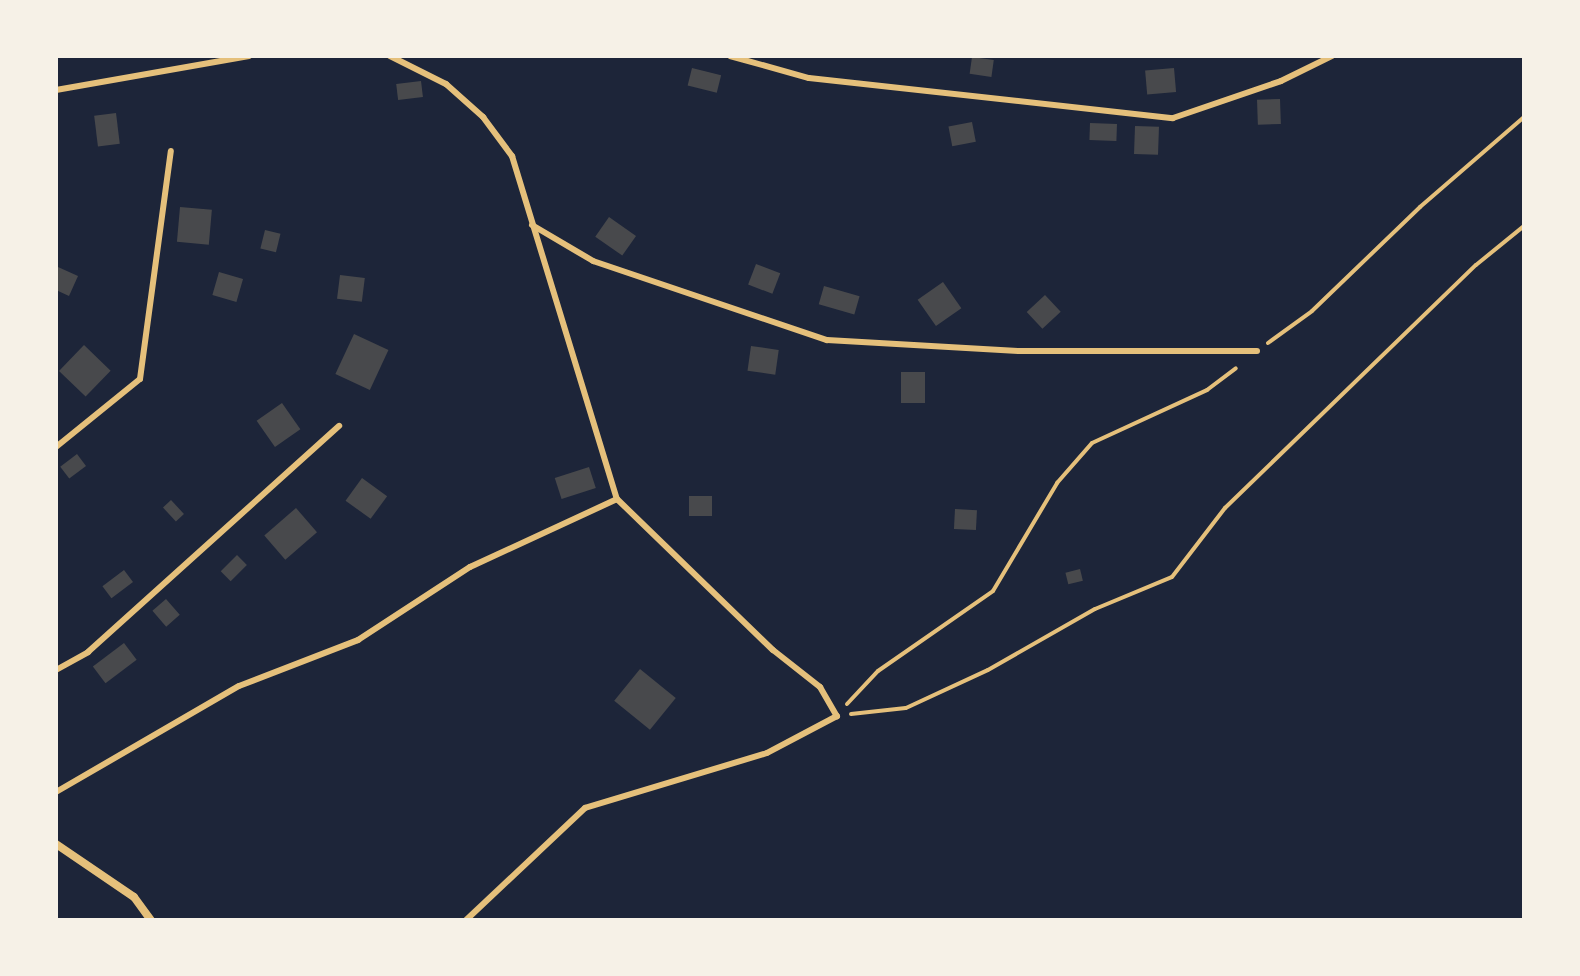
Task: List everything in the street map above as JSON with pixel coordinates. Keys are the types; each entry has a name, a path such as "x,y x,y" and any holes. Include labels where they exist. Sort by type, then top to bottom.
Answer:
{"street":[{"path":"56,844 134,897 151,920"}],"lane":[{"path":"56,90 249,56"},
{"path":"390,56 446,84 483,117 512,156 617,499 773,650 820,687 837,716 767,753 585,808 466,920"},
{"path":"730,56 809,78 1173,118 1281,81 1332,56"},
{"path":"56,447 140,379 171,151"},
{"path":"532,225 593,261 827,340 1020,351 1257,351"},
{"path":"56,670 88,652 339,426"},
{"path":"56,792 239,686 358,640 470,567 617,499"}],"path":[{"path":"837,716 878,671 993,591 1057,483 1092,443 1207,390 1312,311 1420,207 1524,117"},
{"path":"837,716 906,708 988,670 1095,609 1172,577 1225,508 1476,265 1524,226"}],"shaded area":[{"path":"56,56 1524,56 1524,920 56,920"}],"building":[{"path":"972,57 994,60 991,77 970,74"},
{"path":"692,68 721,75 717,93 688,85"},
{"path":"1174,68 1176,92 1147,94 1145,71"},
{"path":"421,81 423,97 398,100 396,84"},
{"path":"1280,99 1281,124 1258,125 1257,100"},
{"path":"116,113 120,144 98,146 94,116"},
{"path":"972,122 976,142 952,146 948,127"},
{"path":"1090,123 1117,124 1116,141 1089,140"},
{"path":"1135,126 1159,127 1158,155 1134,154"},
{"path":"180,207 212,210 209,245 177,242"},
{"path":"609,217 636,236 622,256 595,237"},
{"path":"265,230 281,234 276,252 260,248"},
{"path":"756,264 780,273 772,294 748,285"},
{"path":"58,267 78,276 69,296 56,290"},
{"path":"219,272 243,279 236,302 212,295"},
{"path":"340,275 365,278 362,302 337,299"},
{"path":"943,282 961,308 936,326 918,300"},
{"path":"824,286 860,296 854,314 819,304"},
{"path":"1045,295 1061,312 1042,329 1027,312"},
{"path":"354,334 388,350 370,390 335,374"},
{"path":"84,345 111,371 86,397 59,371"},
{"path":"751,346 779,350 775,375 748,371"},
{"path":"901,372 925,372 925,403 901,403"},
{"path":"282,403 300,429 275,447 257,421"},
{"path":"77,454 86,466 69,479 60,467"},
{"path":"589,467 596,488 562,499 555,478"},
{"path":"362,478 387,496 371,519 346,501"},
{"path":"689,496 712,496 712,516 689,516"},
{"path":"171,500 184,514 176,521 163,508"},
{"path":"296,508 317,532 285,560 264,536"},
{"path":"955,509 977,510 976,530 954,529"},
{"path":"237,555 247,565 231,581 221,571"},
{"path":"1080,569 1083,581 1068,584 1065,573"},
{"path":"124,570 133,582 111,598 102,586"},
{"path":"166,599 180,615 166,627 152,611"},
{"path":"124,643 137,660 105,683 93,666"},
{"path":"640,669 676,698 650,730 614,701"}]}
